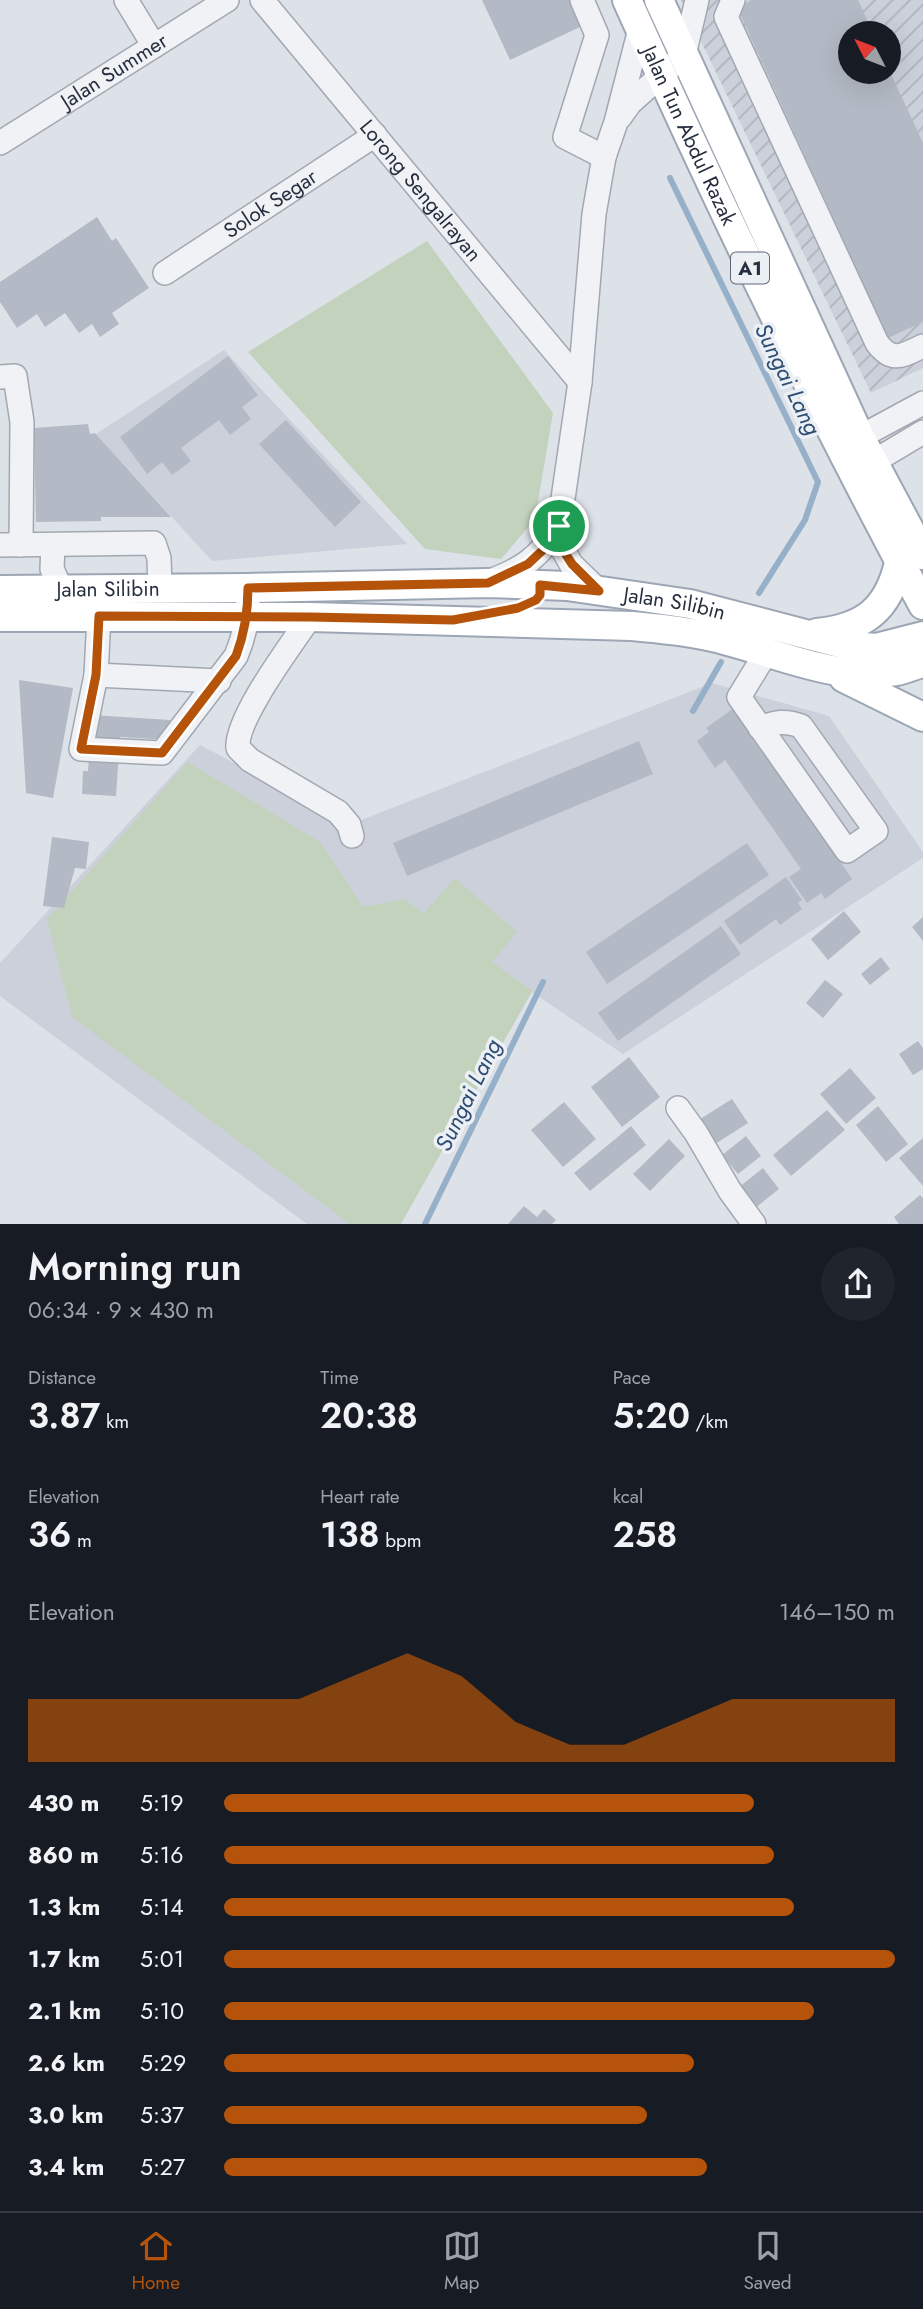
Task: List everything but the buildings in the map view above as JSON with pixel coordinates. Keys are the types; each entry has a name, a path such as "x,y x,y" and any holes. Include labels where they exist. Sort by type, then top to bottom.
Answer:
{"main road":[{"name":"Jalan Tun Abdul Razak","path":"626,0 750,268 852,447 911,559"},
{"name":"Jalan Tun Abdul Razak","path":"659,0 852,447 873,462 911,559 923,605"},
{"path":"807,634 851,627 867,618 884,601 911,559"},
{"name":"Jalan Silibin","path":"0,590 488,583 540,585 690,604 851,646 876,648 923,636"},
{"path":"453,620 528,604 540,595 540,585"},
{"name":"Jalan Silibin","path":"0,617 310,617 595,624 676,630 726,640 820,668 875,673 898,671 923,663"},
{"path":"820,668 884,696 923,717"}],"street":[{"path":"126,0 154,46"},
{"name":"Jalan Summer","path":"0,143 227,0"},
{"name":"Lorong Sengalrayan","path":"262,0 580,382"},
{"path":"582,0 597,34 565,137 604,157"},
{"path":"616,122 630,103 684,55 697,0"},
{"path":"733,0 726,16 877,343 891,356 900,356 923,346"},
{"path":"599,591 583,576 562,548 559,526 580,382 593,214 604,157 640,29"},
{"name":"Solok Segar","path":"165,273 375,135"},
{"path":"0,377 15,376 22,422 11,545 154,543 159,558 160,588"},
{"path":"852,447 923,403"},
{"path":"873,462 923,432"},
{"path":"488,583 528,564 545,548 559,526"},
{"path":"53,545 52,569 61,589"},
{"path":"99,616 96,675 81,749 162,753 236,656 248,617 248,588"},
{"path":"310,617 249,712 237,740 238,748 250,760 338,812 349,825 352,836"},
{"path":"760,728 789,721 801,726 876,831 847,851 760,728 739,697 766,653"},
{"path":"96,675 219,681"},
{"path":"678,1108 754,1224"}],"shaded area":[{"path":"681,0 923,0 923,368 871,393"},
{"path":"224,350 407,544 212,561 96,434"},
{"path":"712,683 829,716 923,852 923,858 623,1054 532,992 398,1224 307,1224 0,996 0,963 200,745 351,824"}],"green space":[{"path":"427,241 553,413 535,519 501,559 425,549 248,352"},
{"path":"188,762 320,842 363,907 404,899 424,913 455,878 517,932 492,962 532,991 401,1224 350,1224 72,1017 47,919"}],"waterway":[{"name":"Sungai Lang","path":"670,178 818,482 805,520 759,593"},
{"name":"Sungai Lang","path":"693,711 721,662"},
{"name":"Sungai Lang","path":"425,1224 543,982"}],"route":[{"path":"559,526 545,548 528,564 488,583 248,588 248,617 236,656 162,753 81,749 96,675 99,616 248,617 310,617 453,620 528,604 540,595 540,585 599,591 572,564 562,548 559,526"}]}
